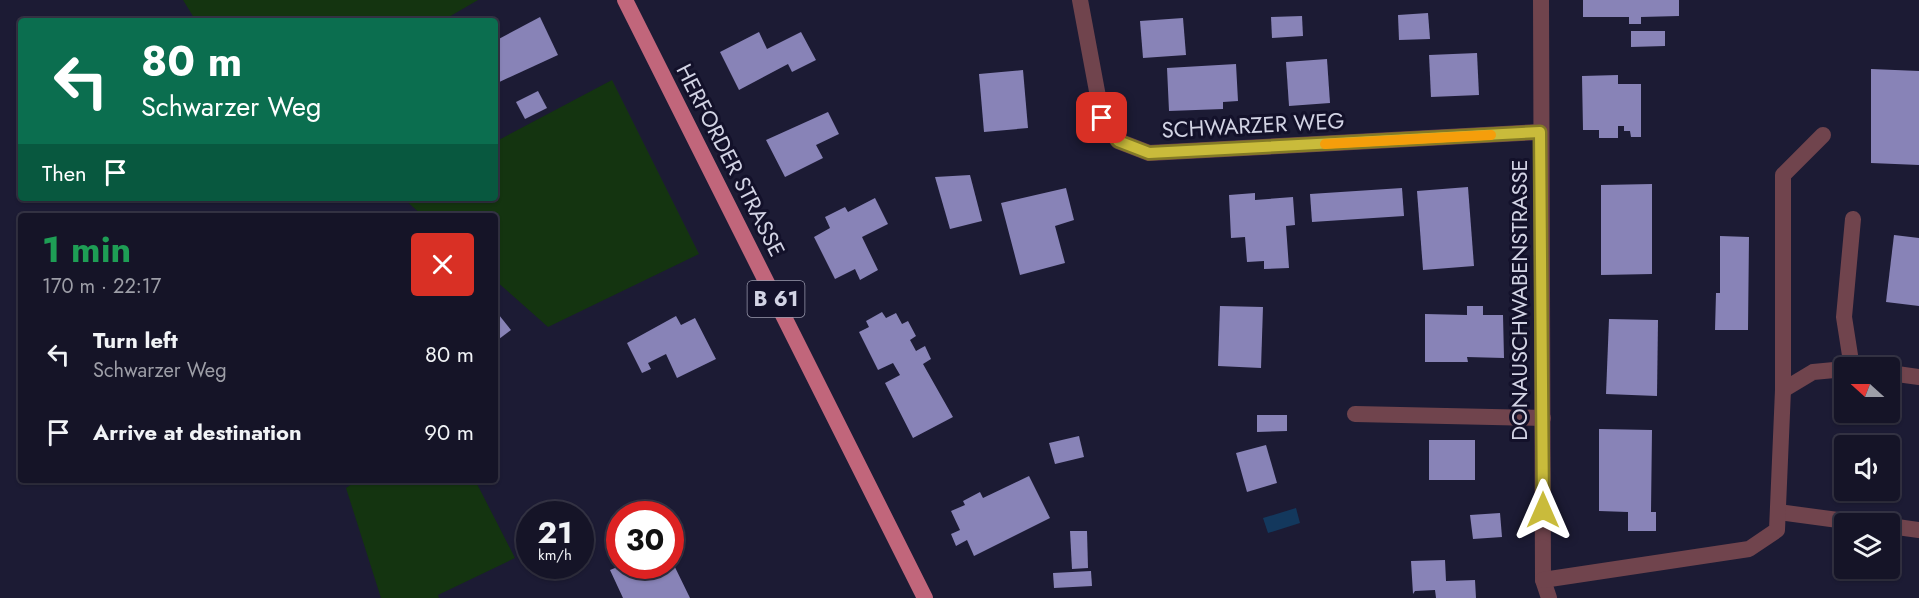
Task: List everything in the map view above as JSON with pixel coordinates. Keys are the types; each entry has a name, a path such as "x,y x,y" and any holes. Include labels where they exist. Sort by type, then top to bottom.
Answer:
{"main road":[{"name":"HERFORDER STRASSE","path":"625,0 925,598"}],"street":[{"name":"SCHWARZER WEG","path":"1080,0 1102,118 1118,141 1149,153 1540,132"},
{"name":"DONAUSCHWABENSTRASSE","path":"1541,0 1544,580 1549,598"},
{"path":"1544,580 1749,549 1777,530 1783,390 1783,175 1823,135"},
{"path":"1850,357 1844,317 1853,219"},
{"path":"1783,390 1813,372 1834,370"},
{"path":"1900,374 1919,377"},
{"path":"1355,414 1543,418"},
{"path":"1778,512 1834,519"},
{"path":"1900,527 1919,530"}],"green space":[{"path":"183,0 478,0 447,18 194,18"},
{"path":"612,80 699,254 548,327 498,283 498,213 420,213 406,201 498,201 498,140"},
{"path":"354,483 477,483 515,558 438,595 439,598 381,598 346,488"}],"water":[{"path":"1296,508 1300,523 1268,533 1263,518"}],"building":[{"path":"1583,0 1679,0 1679,16 1641,17 1641,24 1629,24 1629,17 1583,17"},
{"path":"1428,13 1430,39 1399,40 1398,15"},
{"path":"1302,16 1303,36 1272,38 1271,17"},
{"path":"540,17 558,55 498,83 498,39"},
{"path":"1183,18 1186,55 1143,58 1140,21"},
{"path":"1631,31 1665,31 1665,46 1631,47"},
{"path":"759,32 767,49 801,32 816,60 792,72 788,64 739,90 720,52"},
{"path":"1477,53 1479,95 1431,97 1429,55"},
{"path":"1327,59 1330,103 1289,106 1286,62"},
{"path":"1236,64 1238,101 1223,102 1223,109 1169,111 1167,68"},
{"path":"1871,69 1919,71 1919,165 1871,163"},
{"path":"1023,70 1028,128 984,132 979,74"},
{"path":"1618,75 1618,84 1641,84 1641,137 1631,137 1630,131 1624,131 1624,126 1618,126 1618,138 1599,138 1599,130 1583,130 1582,76"},
{"path":"538,91 547,108 525,119 516,102"},
{"path":"828,112 839,134 816,145 823,158 785,177 766,140"},
{"path":"970,175 982,221 950,229 935,177"},
{"path":"1652,184 1652,274 1601,275 1601,185"},
{"path":"1468,187 1474,266 1423,270 1417,191"},
{"path":"1066,188 1074,220 1055,226 1065,263 1020,275 1001,203"},
{"path":"1402,188 1404,216 1312,222 1310,194"},
{"path":"1255,193 1255,200 1293,197 1295,225 1286,226 1289,268 1264,269 1264,261 1247,262 1245,237 1231,238 1229,195"},
{"path":"875,198 888,224 862,237 878,270 860,280 855,269 835,279 814,237 830,228 825,217 845,207 848,212"},
{"path":"1894,235 1919,238 1919,306 1886,302"},
{"path":"1720,236 1749,237 1748,330 1715,330 1716,293 1720,293"},
{"path":"1220,306 1263,307 1261,368 1218,366"},
{"path":"1467,306 1483,306 1483,315 1503,315 1504,358 1467,357 1468,362 1425,362 1425,314 1467,315"},
{"path":"882,312 886,318 896,313 902,324 908,321 916,336 910,340 916,351 925,346 931,359 923,364 953,417 913,438 885,383 900,375 893,363 878,370 859,332 869,327 866,321"},
{"path":"498,314 511,330 498,340"},
{"path":"676,316 681,325 695,318 716,359 677,378 666,354 648,363 651,369 642,373 627,343"},
{"path":"1609,319 1658,320 1657,396 1606,394"},
{"path":"1257,415 1287,415 1287,431 1257,432"},
{"path":"1599,429 1652,430 1651,512 1656,512 1656,531 1628,531 1628,512 1599,511"},
{"path":"1079,436 1084,457 1055,464 1049,443"},
{"path":"1429,440 1475,440 1475,480 1429,480"},
{"path":"1266,445 1277,483 1247,492 1236,453"},
{"path":"1029,476 1050,518 974,556 967,540 956,546 951,534 960,530 951,511 965,505 963,501 980,492 983,498"},
{"path":"1500,513 1502,537 1473,539 1470,515"},
{"path":"1070,531 1087,531 1088,568 1072,569"},
{"path":"1445,560 1446,581 1475,580 1476,598 1436,598 1435,590 1415,591 1413,594 1411,561"},
{"path":"1091,571 1092,586 1054,588 1053,573"},
{"path":"614,579 681,579 690,598 623,598"}],"slow traffic":[{"path":"1325,144 1491,135"}],"route":[{"path":"1102,118 1118,141 1149,153 1540,132 1543,510"}]}
